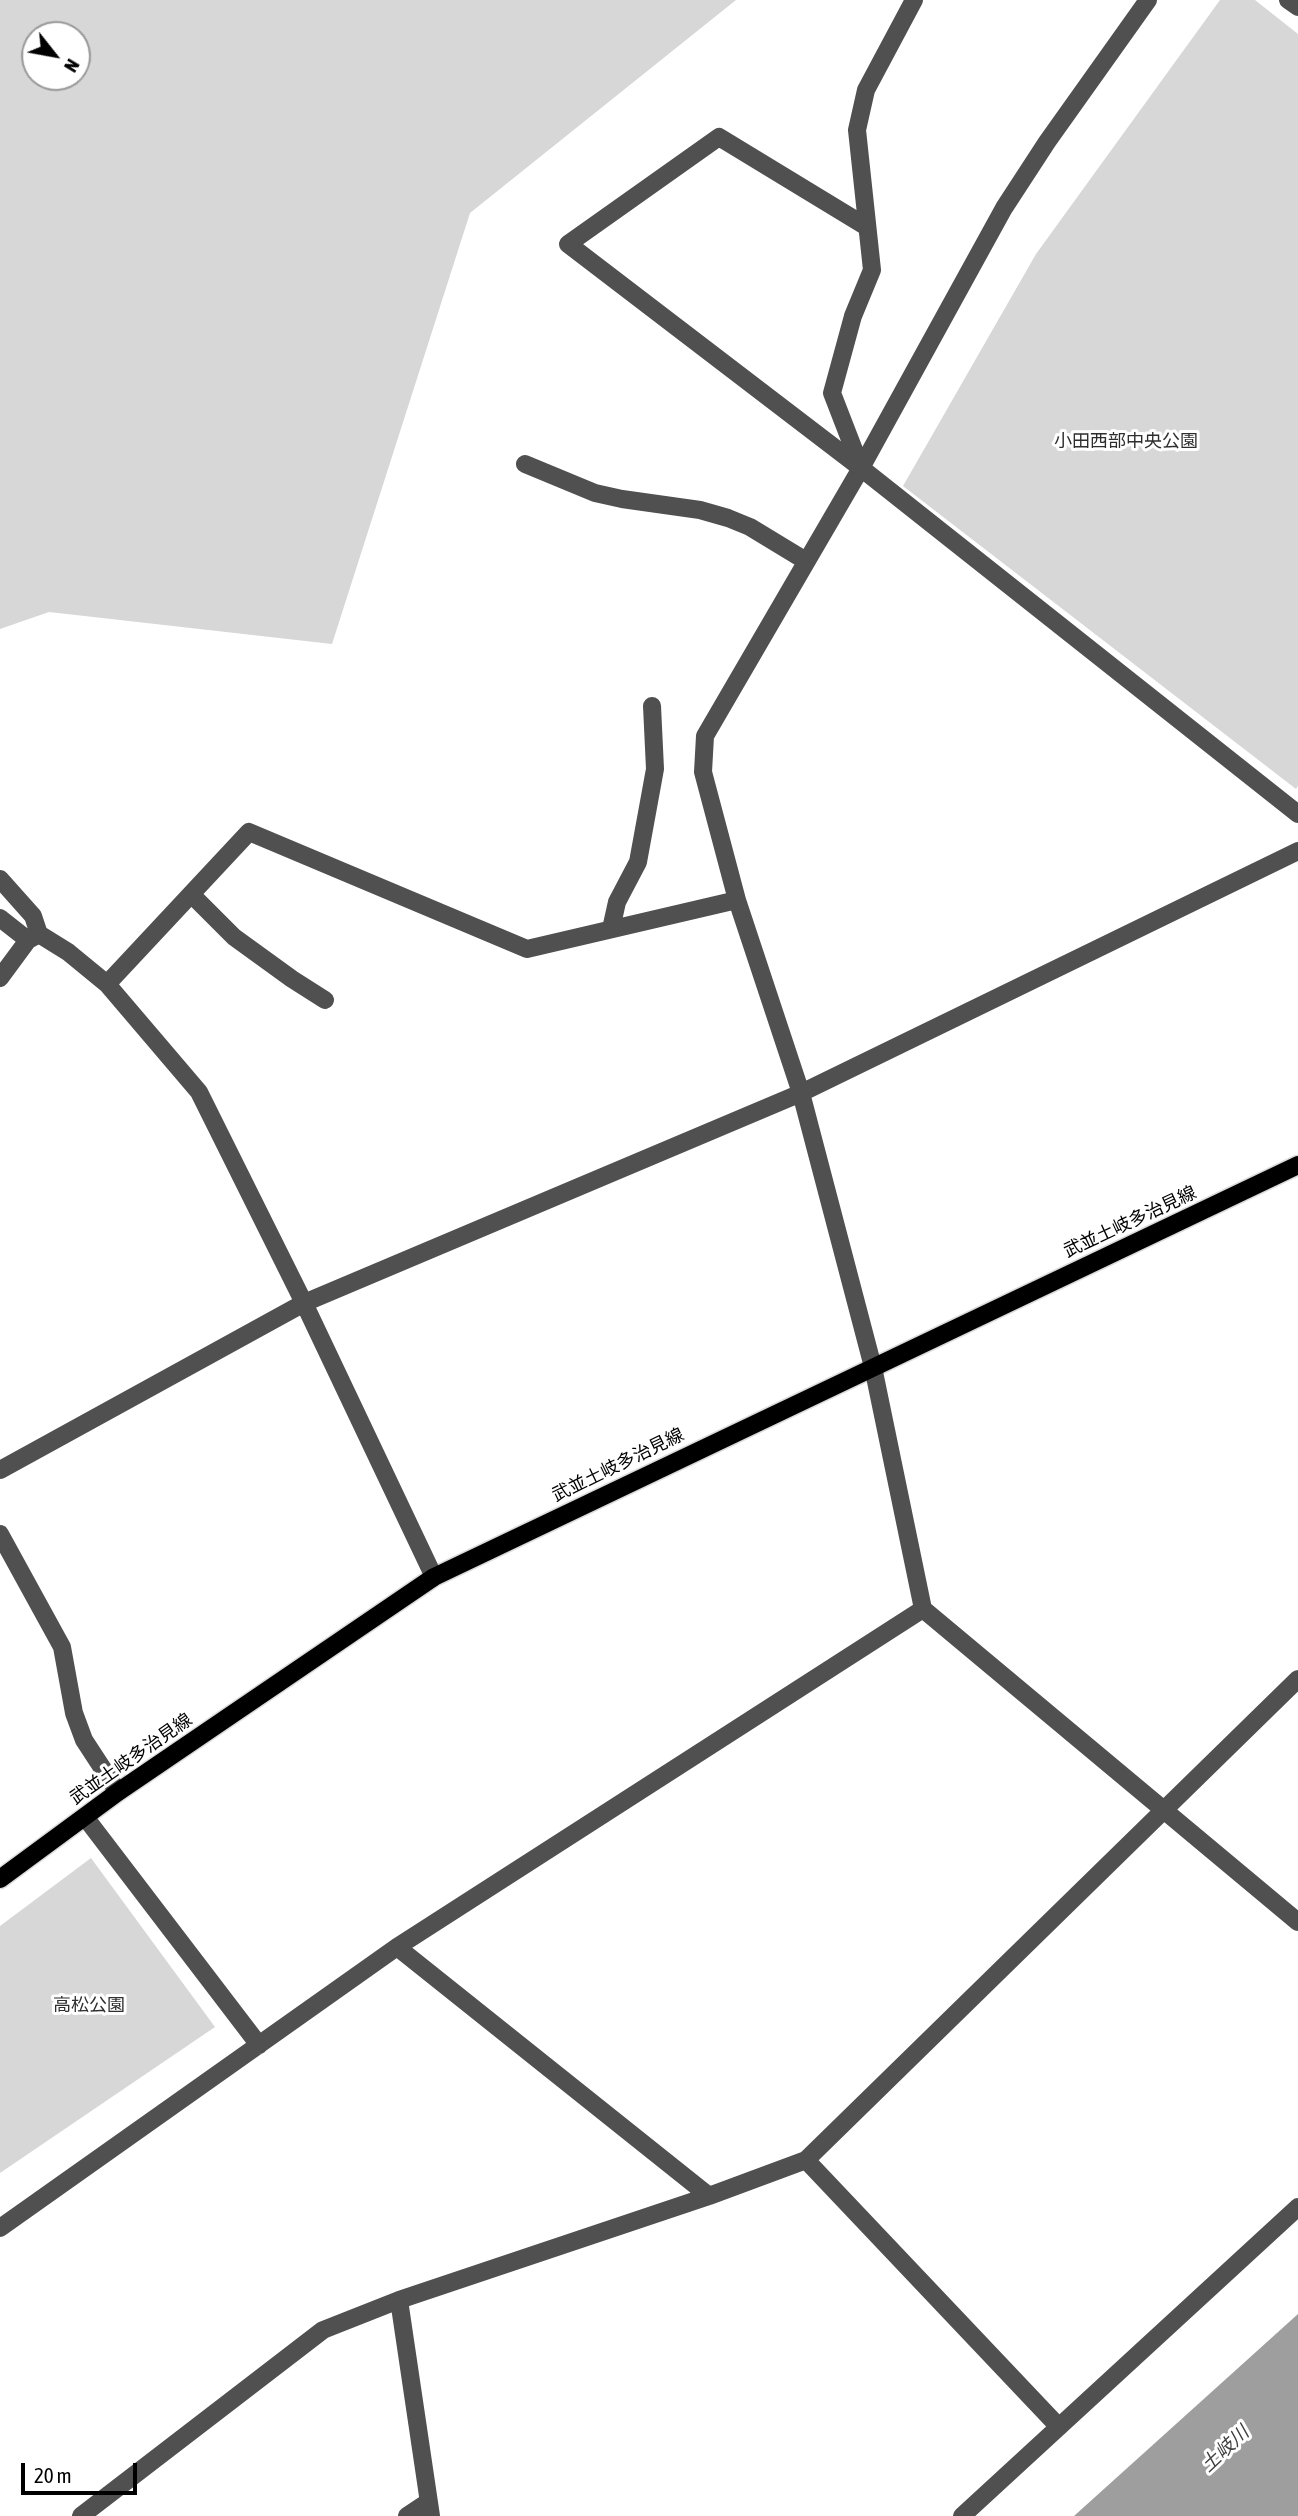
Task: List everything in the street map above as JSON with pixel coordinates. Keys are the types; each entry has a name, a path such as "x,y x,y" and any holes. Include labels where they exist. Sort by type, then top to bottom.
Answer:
{"main road":[{"name":"武並土岐多治見線","path":"0,1878 118,1792 434,1577 1298,1165"}],"street":[{"path":"861,468 832,393 853,316 872,270 857,130 866,90 914,0"},
{"path":"1148,0 1047,142 1004,208 861,468 705,736 703,772 737,900 801,1093 873,1367 923,1609 1298,1922"},
{"path":"1288,0 1298,7"},
{"path":"867,227 719,136 568,244 861,468 1298,814"},
{"path":"525,464 595,493 700,510 728,518 750,527 806,561"},
{"path":"611,929 617,902 638,862 655,769 652,706"},
{"path":"107,984 248,832 527,949 737,900"},
{"path":"0,1470 304,1303 801,1093 1298,851"},
{"path":"0,879 33,916 33,937 0,978"},
{"path":"191,894 234,937 325,1000"},
{"path":"0,918 33,937 68,952 107,984 200,1092 434,1577"},
{"path":"0,1534 62,1647 74,1713 83,1740 118,1792"},
{"path":"0,2228 397,1947 923,1609"},
{"path":"82,2516 323,2330 399,2300 709,2196 806,2160 1298,1679"},
{"path":"85,1817 259,2045"},
{"path":"397,1947 709,2196"},
{"path":"806,2160 1059,2427"},
{"path":"962,2516 1298,2207"},
{"path":"399,2300 430,2509 407,2516"}],"green space":[{"path":"0,0 736,0 470,213 332,644 49,612 0,629"},
{"name":"小田西部中央公園","path":"1220,0 1255,0 1298,34 1296,789 903,486 1036,254"},
{"name":"高松公園","path":"91,1858 215,2027 0,2173 0,1926"}],"water":[{"name":"土岐川","path":"1298,2314 1298,2516 1074,2516"}]}
